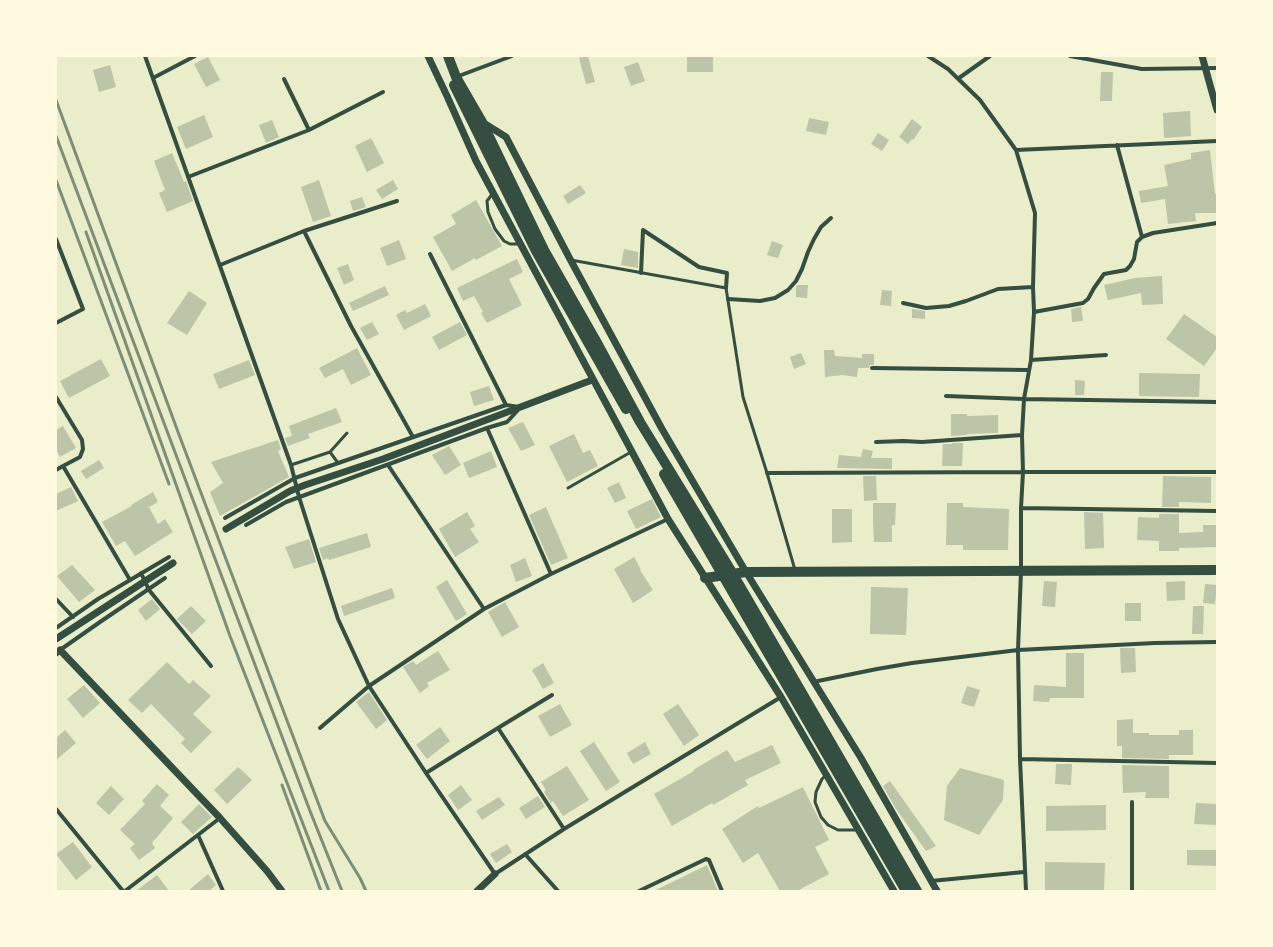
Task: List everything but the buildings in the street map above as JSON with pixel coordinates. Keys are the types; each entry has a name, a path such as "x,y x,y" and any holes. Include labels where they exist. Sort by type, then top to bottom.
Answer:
{"main road":[{"path":"440,56 478,125"},
{"path":"448,56 456,77 494,157 640,422 730,569 917,891"},
{"path":"494,157 540,258 615,391 906,891"},
{"path":"705,578 746,572 1217,570"}],"street":[{"path":"145,56 291,465 338,619 369,686 495,874"},
{"path":"153,78 195,56"},
{"path":"428,56 476,161 592,380 668,519 781,697 894,891"},
{"path":"456,77 512,56"},
{"path":"928,56 959,78 980,100 1016,150 1035,213 1033,287 1034,312 1031,360 1024,399 1022,435 1023,472 1020,508 1021,571 1018,650 1020,759 1026,891"},
{"path":"959,78 990,56"},
{"path":"1070,56 1142,69 1217,68"},
{"path":"1202,56 1217,110"},
{"path":"284,79 309,130"},
{"path":"188,177 309,130 383,92"},
{"path":"478,125 506,137 570,260 662,429 746,572 861,758 937,891"},
{"path":"1016,150 1217,141"},
{"path":"1117,145 1142,236"},
{"path":"220,265 304,232 397,201"},
{"path":"728,300 760,301 775,298 788,290 796,281 814,239 821,228 831,218"},
{"path":"1034,312 1083,303 1088,299 1104,274 1126,270 1130,266 1134,259 1137,242 1142,236 1152,233 1217,223"},
{"path":"640,273 643,230 699,267 727,273 726,288"},
{"path":"304,232 351,326 413,437"},
{"path":"56,239 83,309 56,323"},
{"path":"430,254 506,405"},
{"path":"902,303 926,308 949,306 998,288 1033,287"},
{"path":"1031,360 1106,355"},
{"path":"872,368 1028,370"},
{"path":"226,528 290,491 383,459 592,380"},
{"path":"946,396 1024,399 1217,402"},
{"path":"56,397 82,440 84,449 80,457 56,470"},
{"path":"226,518 295,480 338,463 506,405 521,407"},
{"path":"246,525 299,495 507,422 521,407"},
{"path":"487,428 551,574"},
{"path":"876,442 922,442 1022,435"},
{"path":"388,465 484,609"},
{"path":"63,466 130,580"},
{"path":"767,473 1217,472"},
{"path":"1020,508 1217,511"},
{"path":"320,728 369,686 484,609 551,574 668,519"},
{"path":"56,628 98,599 130,580 171,560"},
{"path":"56,639 171,560"},
{"path":"142,575 148,588 211,666"},
{"path":"165,578 148,588 58,652 220,818 267,871 282,891"},
{"path":"56,599 73,617"},
{"path":"813,682 877,668 1018,650 1155,643 1217,642"},
{"path":"426,773 552,695"},
{"path":"477,891 495,874 564,829 781,697"},
{"path":"498,728 564,829"},
{"path":"1020,759 1217,763"},
{"path":"1132,802 1132,891"},
{"path":"56,809 124,891 220,818"},
{"path":"198,835 223,891"},
{"path":"525,854 558,891"},
{"path":"639,891 706,859 708,860 722,891"},
{"path":"931,882 1024,872"}],"lane":[{"path":"493,193 487,201 488,212 495,229 504,241 510,244 520,244"},
{"path":"570,260 726,288 743,397 796,572"},
{"path":"291,465 330,452 347,433"},
{"path":"330,452 338,463"},
{"path":"568,488 631,452"},
{"path":"826,775 822,779 816,792 815,802 821,817 828,825 838,830 858,830"}],"railway":[{"path":"56,100 178,432 325,821 360,878 366,891"},
{"path":"56,136 310,811 342,891"},
{"path":"56,180 169,484"},
{"path":"86,232 230,636 329,891"},
{"path":"282,785 321,891"}]}
